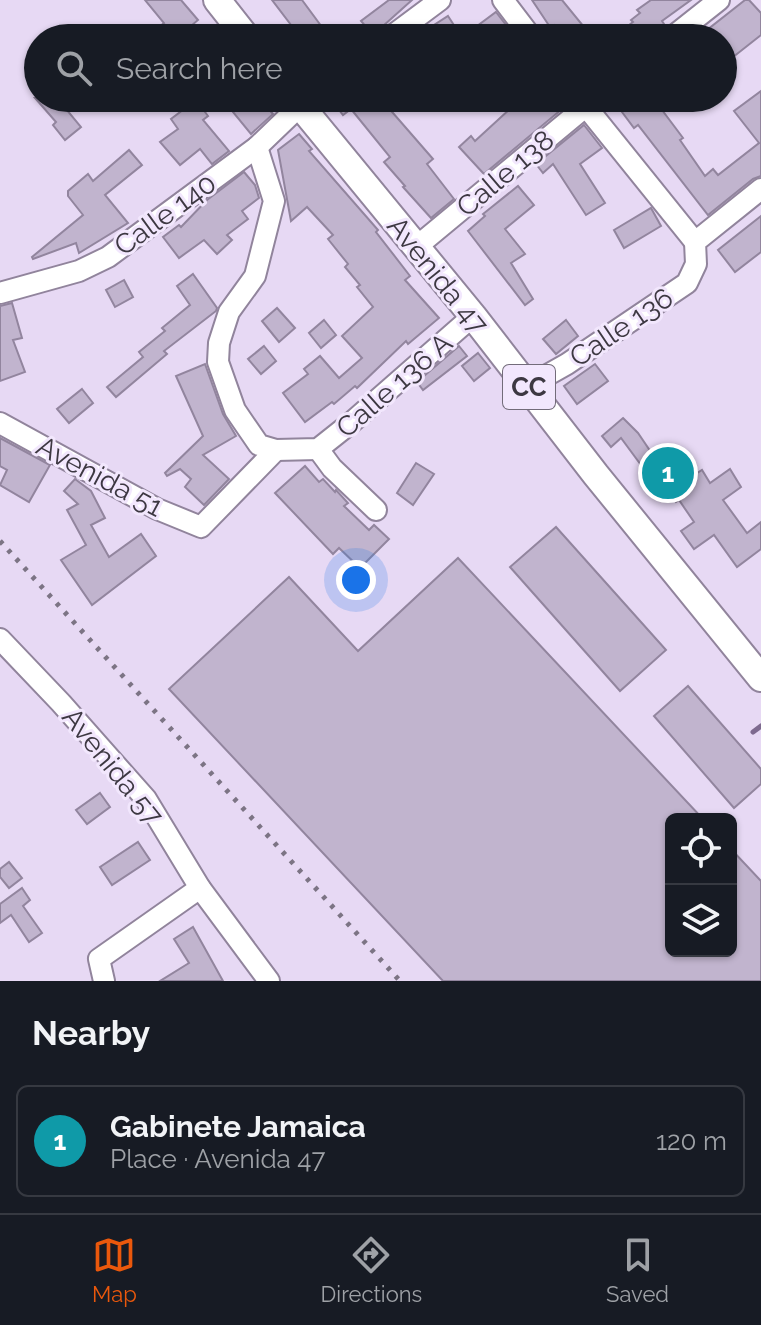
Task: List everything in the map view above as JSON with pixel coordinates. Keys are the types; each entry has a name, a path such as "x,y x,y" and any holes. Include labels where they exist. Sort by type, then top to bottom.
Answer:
{"main road":[{"path":"217,0 236,24"},
{"name":"Avenida 47","path":"310,112 415,248 473,316 761,678"}],"street":[{"path":"408,24 440,0"},
{"path":"503,0 521,24"},
{"path":"689,24 719,0"},
{"name":"Calle 140","path":"0,293 79,271 108,257 257,147 290,112"},
{"name":"Calle 138","path":"415,248 574,112"},
{"path":"595,112 695,242 761,189"},
{"path":"257,147 274,201 255,276 229,312 219,343 218,362 235,410 259,445 276,450"},
{"name":"Calle 136","path":"528,386 567,364 687,283 696,264 695,242"},
{"name":"Calle 136 A","path":"276,450 318,449 473,316"},
{"name":"Avenida 51","path":"0,423 157,509 201,527 276,450"},
{"path":"318,449 332,468 376,510"},
{"name":"Avenida 57","path":"0,639 146,799 200,888 269,981"},
{"path":"104,981 99,959 200,888"}],"building":[{"path":"145,0 181,0 198,20 193,24 164,23"},
{"path":"272,0 302,0 320,24 290,24"},
{"path":"389,0 412,0 385,24 364,24 361,21"},
{"path":"532,0 562,0 582,24 548,24"},
{"path":"651,0 691,0 662,21 664,24 630,24 640,13 637,10"},
{"path":"749,0 761,13 761,35 737,54 737,24 715,24"},
{"path":"496,12 505,24 480,24"},
{"path":"448,16 453,24 436,24"},
{"path":"761,91 761,176 708,215 638,125 634,128 622,112 664,112 705,176 713,169 718,175 759,143 735,112"},
{"path":"47,112 69,112 81,127 65,140 53,125 56,122"},
{"path":"180,112 205,112 208,116 203,120 229,151 212,164 200,149 180,165 160,142 178,129 171,119"},
{"path":"233,112 271,112 273,114 251,134"},
{"path":"353,112 392,112 433,159 427,164 454,199 431,218 384,162 390,157"},
{"path":"507,112 558,112 484,174 459,147 471,136 475,141"},
{"path":"584,125 602,148 580,164 605,203 586,215 553,164 543,173 536,164"},
{"path":"299,134 312,149 309,151 378,230 376,232 410,276 405,280 439,318 408,344 406,341 357,388 355,386 305,422 283,393 308,374 304,369 320,356 339,378 362,358 342,336 373,307 345,267 348,264 328,239 333,235 307,207 291,221 278,150"},
{"path":"129,150 142,165 105,195 128,223 79,253 76,243 33,259 83,215 68,196 68,191 88,174 93,181"},
{"path":"244,172 255,185 259,198 242,211 248,219 227,235 232,240 217,254 204,240 179,258 163,237 179,225 181,227 207,200"},
{"path":"518,186 534,205 505,229 525,254 511,263 533,299 525,305 468,231 485,216 483,214"},
{"path":"651,208 661,226 624,248 614,230"},
{"path":"761,216 761,252 735,272 718,250"},
{"path":"193,274 217,308 216,311 164,351 167,354 116,397 107,387 143,357 139,352 190,305 177,286"},
{"path":"124,280 133,297 115,307 106,290"},
{"path":"12,303 22,338 13,340 25,372 0,381 0,306"},
{"path":"277,308 295,328 279,342 262,321"},
{"path":"324,320 336,335 321,348 309,333"},
{"path":"566,320 578,336 556,354 543,339"},
{"path":"264,346 276,361 261,374 248,359"},
{"path":"459,346 467,356 423,390 417,382"},
{"path":"478,353 490,368 474,381 462,366"},
{"path":"205,364 223,414 236,436 203,455 229,479 204,505 185,487 191,479 180,469 167,476 165,473 203,436 176,376"},
{"path":"595,364 608,381 577,404 564,386"},
{"path":"82,389 93,403 69,423 57,409"},
{"path":"623,418 638,433 661,467 677,457 691,477 702,470 710,483 730,469 741,487 723,500 747,533 761,522 761,549 737,567 714,535 694,549 681,531 694,522 679,500 676,502 666,488 661,492 621,438 611,447 602,436"},
{"path":"0,438 50,465 29,502 0,485 7,470 0,466"},
{"path":"416,463 434,474 413,505 397,493"},
{"path":"305,466 319,482 323,479 336,490 348,503 344,506 369,530 374,525 389,539 360,568 339,548 333,554 275,493"},
{"path":"75,479 91,491 105,518 91,525 109,557 141,534 156,556 92,605 61,560 86,545 67,510 78,504 64,491"},
{"path":"556,527 666,650 620,691 510,567"},
{"path":"458,558 697,813 665,813 665,957 737,957 737,855 761,881 761,981 443,981 169,689 289,577 358,651"},
{"path":"688,686 761,769 761,784 734,808 654,716"},
{"path":"100,793 110,807 87,824 76,810"},
{"path":"138,842 150,860 112,885 100,867"},
{"path":"9,862 22,878 9,888 0,877 0,869"},
{"path":"22,888 30,900 23,906 42,933 29,942 11,915 0,923 0,904"},
{"path":"193,927 223,981 160,981 189,963 174,939"}],"waterway":[{"path":"753,732 761,726"}],"railway":[{"path":"0,541 400,981"}],"place":[{"name":"Gabinete Jamaica","path":"668,473"}]}
